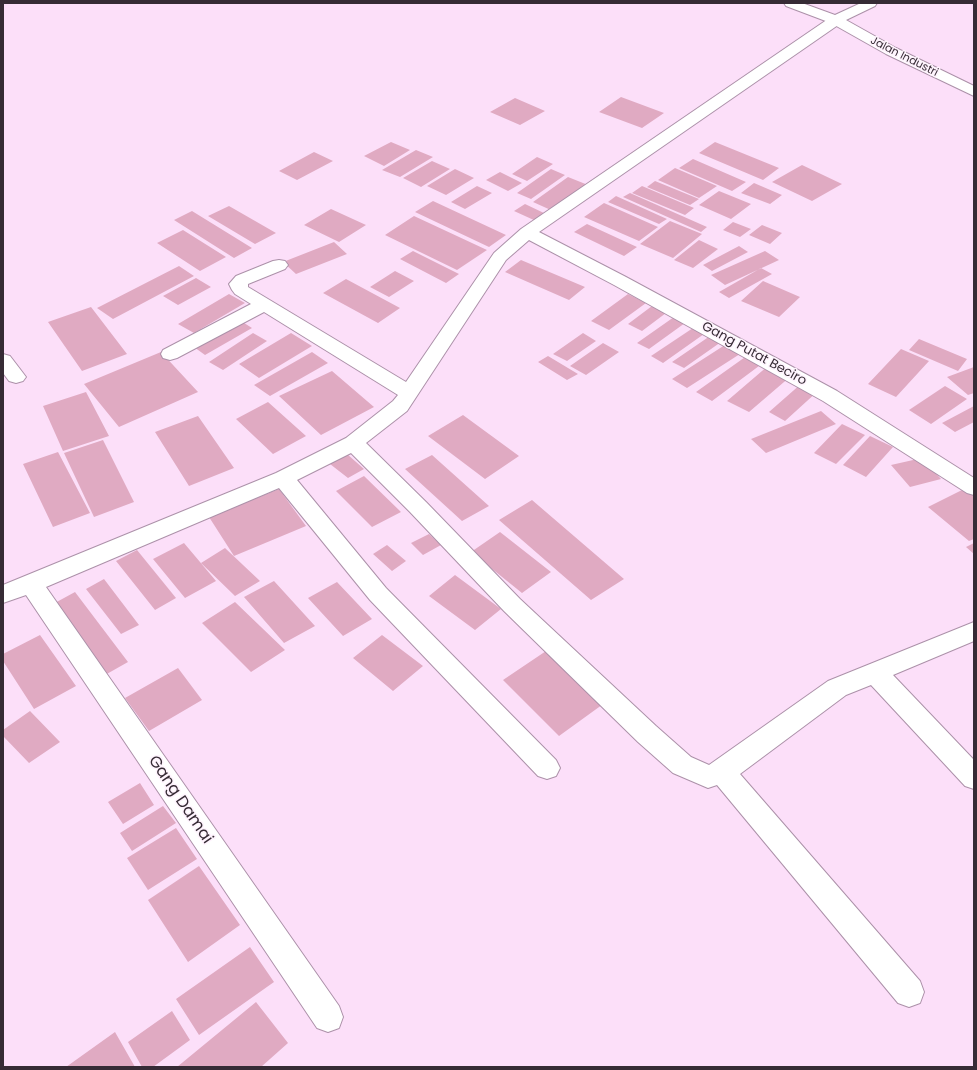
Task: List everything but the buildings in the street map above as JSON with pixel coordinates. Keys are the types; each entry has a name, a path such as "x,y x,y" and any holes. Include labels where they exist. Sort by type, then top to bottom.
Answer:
{"street":[{"name":"Jalan Industri","path":"790,3 836,20 891,51 974,92"},
{"path":"3,594 31,584 284,478 353,443 400,406 500,257 527,233 836,20 871,3"},
{"name":"Gang Putat Beciro","path":"527,233 620,281 830,396 974,488"},
{"path":"279,265 255,274 238,284 241,290 263,305 409,393"},
{"path":"170,354 263,305"},
{"path":"3,360 16,377"},
{"path":"353,443 418,507 512,605 682,765 708,777 722,772 837,688 973,632"},
{"path":"284,478 378,594 547,768"},
{"name":"Gang Damai","path":"31,584 328,1017"},
{"path":"874,672 974,778"},
{"path":"722,772 909,992"}]}
